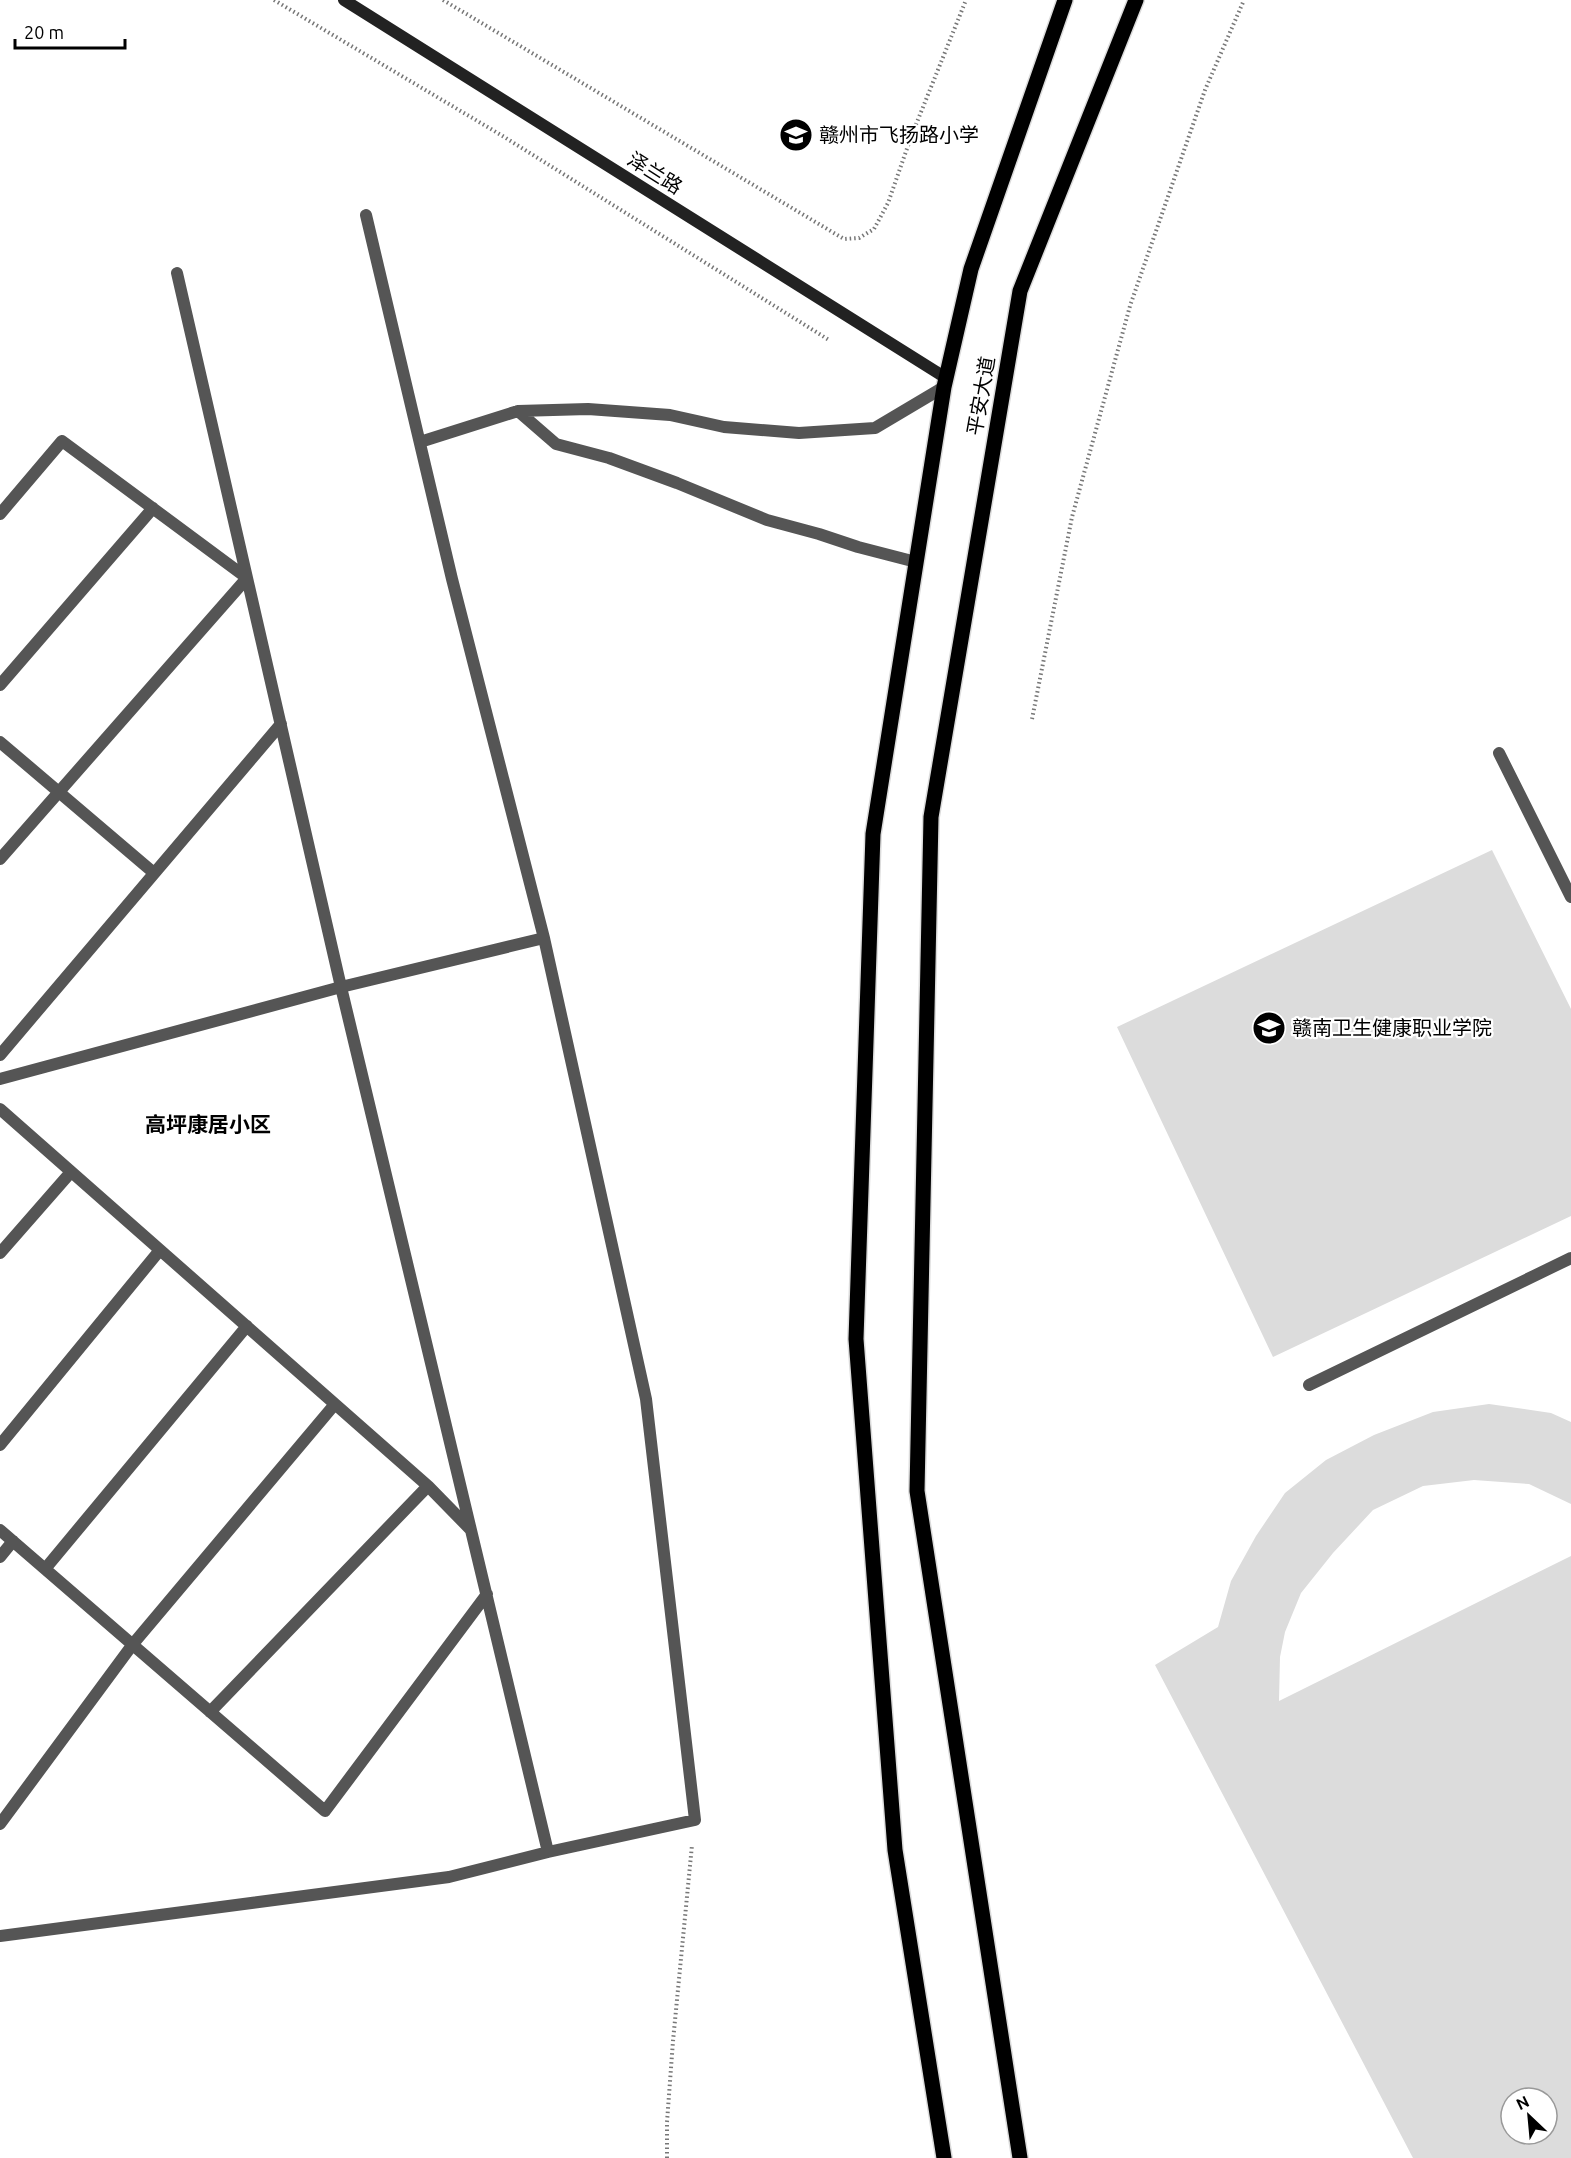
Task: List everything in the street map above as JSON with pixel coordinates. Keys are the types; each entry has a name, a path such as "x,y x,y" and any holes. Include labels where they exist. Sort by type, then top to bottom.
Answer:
{"main road":[{"path":"944,2158 895,1850 856,1340 873,834 945,383 971,269 1065,0"},
{"name":"平安大道","path":"1020,2158 917,1491 931,818 1020,291 1136,0"}],"street":[{"name":"泽兰路","path":"345,0 945,383"},
{"path":"0,1936 449,1877 548,1851 695,1820 646,1400 544,938 504,787 366,215"},
{"path":"177,273 341,987 548,1851"},
{"path":"420,442 518,411 588,409 670,415 724,427 810,432 875,428 945,383"},
{"path":"518,411 556,444 609,458 767,520 858,547 916,561"},
{"path":"0,514 62,441 247,578"},
{"path":"0,685 153,508"},
{"path":"0,859 247,578"},
{"path":"0,1055 280,724"},
{"path":"0,742 154,873"},
{"path":"1499,753 1571,897"},
{"path":"0,1079 341,987 544,938"},
{"path":"0,1109 428,1486 472,1531"},
{"path":"0,1253 71,1172"},
{"path":"0,1445 160,1250"},
{"path":"1309,1385 1571,1258"},
{"path":"45,1569 247,1326"},
{"path":"0,1824 133,1644 335,1404"},
{"path":"210,1712 428,1486"},
{"path":"0,1530 325,1811 487,1594"},
{"path":"0,1557 13,1541"}],"path":[{"path":"274,0 501,135 828,340"},
{"path":"443,0 844,239 860,238 874,229 888,203 911,137 966,0"},
{"path":"1032,719 1072,517 1130,306 1205,90 1244,0"},
{"path":"667,2158 667,2122 673,2041 695,1820"}],"shaded area":[{"path":"1492,850 1571,1009 1571,1216 1273,1357 1117,1027"},
{"path":"1489,1404 1551,1413 1571,1422 1571,1504 1529,1484 1474,1480 1423,1486 1373,1510 1333,1553 1301,1593 1285,1632 1280,1657 1279,1701 1571,1556 1571,2158 1413,2158 1155,1665 1218,1627 1231,1581 1256,1536 1285,1493 1326,1460 1374,1435 1433,1412"}],"place":[{"name":"赣州市飞扬路小学","path":"796,135"},
{"name":"赣南卫生健康职业学院","path":"1269,1028"}],"district":[{"name":"高坪康居小区","path":"208,1125"}]}
